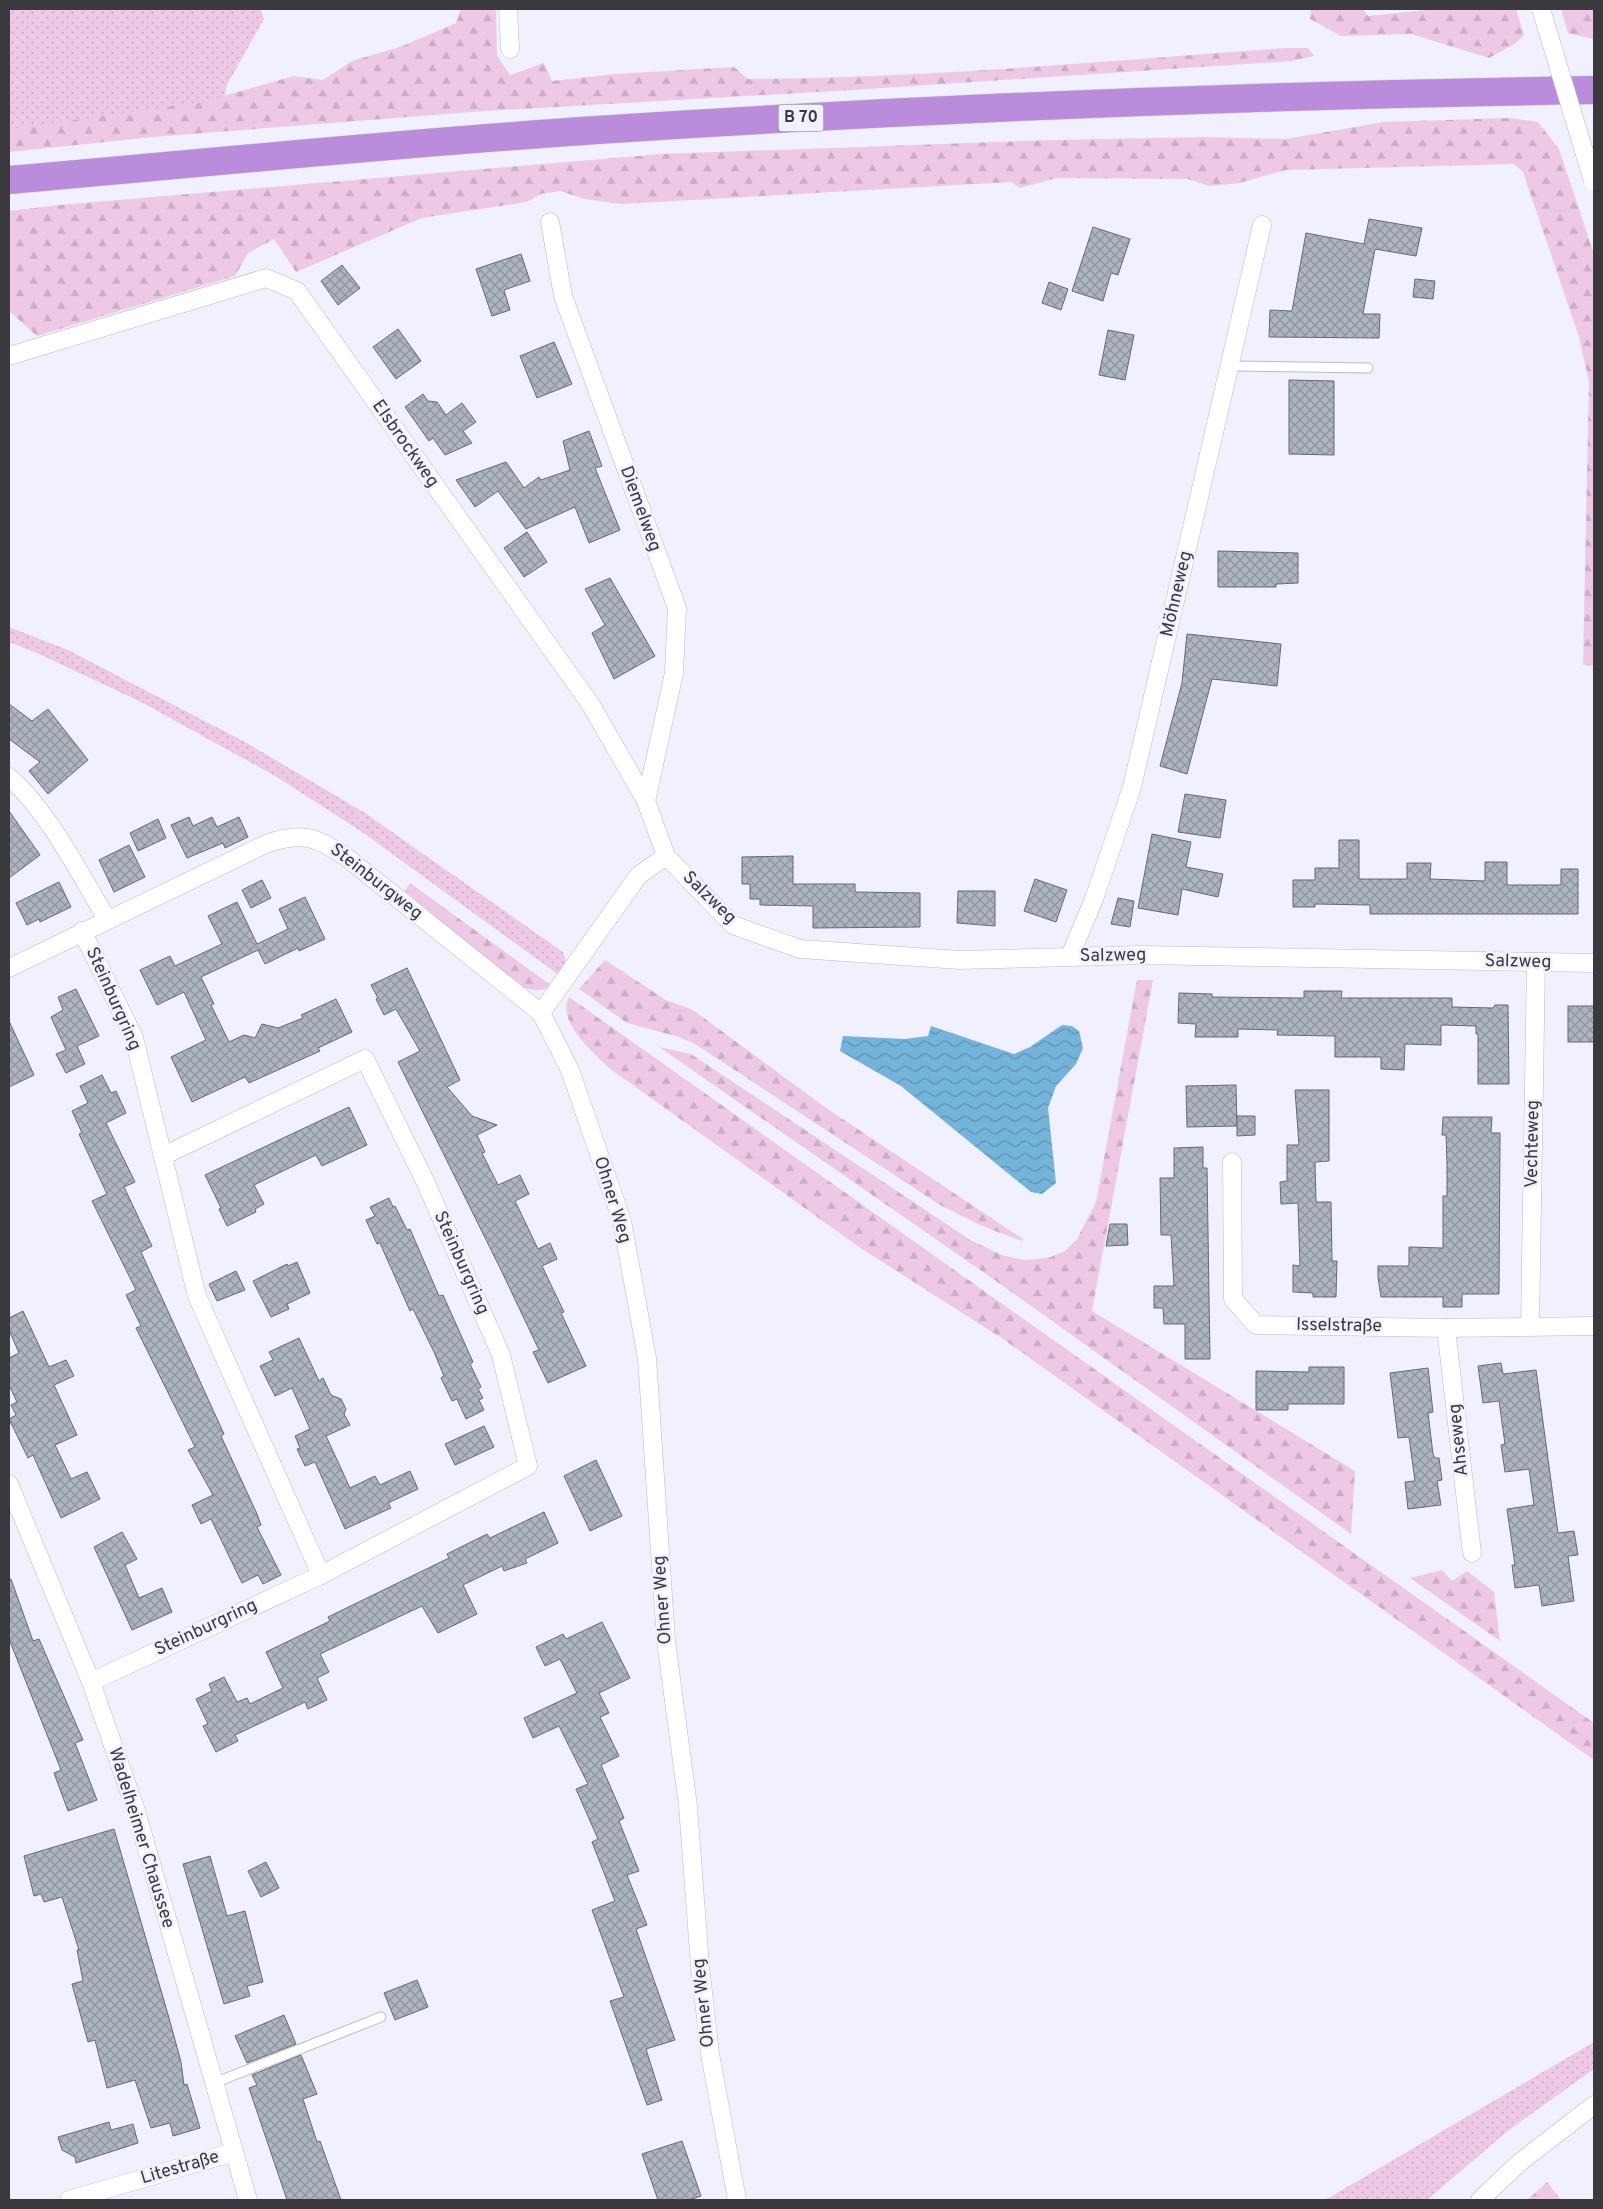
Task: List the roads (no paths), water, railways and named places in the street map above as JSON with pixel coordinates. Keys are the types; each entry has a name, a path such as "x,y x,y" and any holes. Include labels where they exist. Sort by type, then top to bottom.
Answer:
{"highway":[{"name":"B 70","path":"9,180 594,130 785,119 1321,94 1594,90"}],"street":[{"path":"508,9 510,49"},
{"path":"1541,9 1593,183"},
{"name":"Diemelweg","path":"550,222 563,296 677,608 674,672 646,801"},
{"name":"Möhneweg","path":"1070,956 1094,899 1132,787 1262,225"},
{"name":"Elsbrockweg","path":"9,356 266,278 297,292 591,705 646,801 666,856"},
{"path":"9,777 18,785 57,838 107,919"},
{"name":"Steinburgweg","path":"9,968 82,931 266,844 282,838 300,837 323,841 346,856 541,1013"},
{"path":"541,1013 638,876 666,856"},
{"name":"Salzweg","path":"666,856 733,925 800,948 960,960 1140,955 1594,963"},
{"name":"Steinburgring","path":"82,931 134,1038 197,1296 321,1575"},
{"name":"Vechteweg","path":"1530,1326 1536,962"},
{"name":"Ohner Weg","path":"541,1013 570,1070 622,1221 647,1358 666,1641 688,1806 700,1966 710,2054 737,2200"},
{"name":"Steinburgring","path":"91,1682 321,1575 528,1466 501,1355 425,1181 365,1059 163,1156"},
{"name":"Isselstraße","path":"1232,1162 1233,1299 1256,1325 1446,1328 1594,1326"},
{"name":"Ahseweg","path":"1446,1328 1472,1553"},
{"name":"Wadelheimer Chaussee","path":"9,1484 91,1682 136,1811 248,2200"},
{"path":"1480,2200 1519,2163 1594,2105"},
{"name":"Litestraße","path":"69,2200 234,2152"}],"lane":[{"path":"1229,366 1368,368"},
{"path":"214,2083 381,2017"}],"water":[{"path":"1062,1025 1072,1026 1079,1031 1083,1048 1076,1064 1056,1086 1048,1108 1056,1183 1042,1194 1031,1192 901,1086 840,1051 843,1036 905,1039 928,1036 931,1026 1014,1054 1030,1047"}]}
